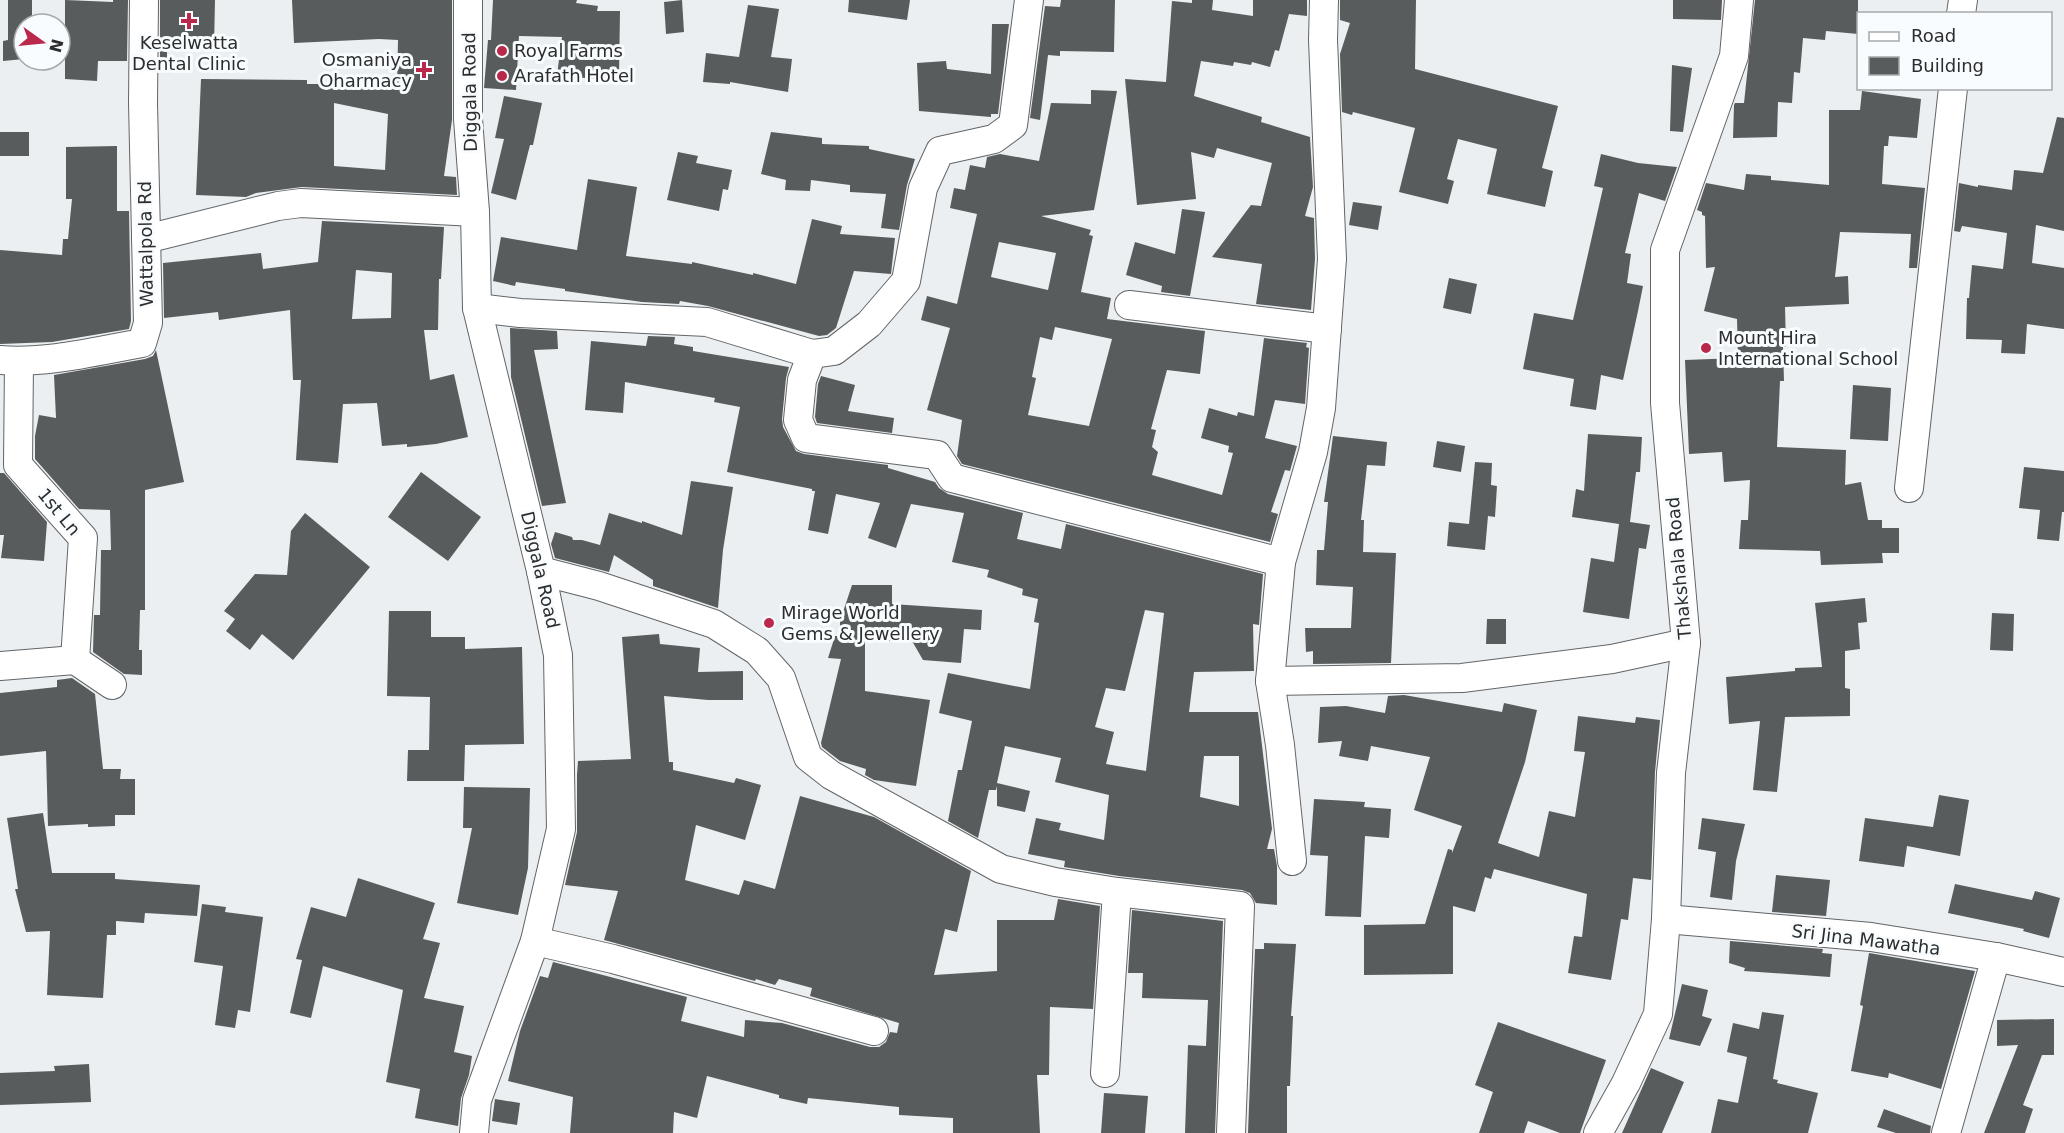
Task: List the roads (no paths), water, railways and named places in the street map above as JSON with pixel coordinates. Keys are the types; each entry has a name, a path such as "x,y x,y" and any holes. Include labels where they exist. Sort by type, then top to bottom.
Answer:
{"street":[{"name":"Wattalpola Rd","path":"9,361 142,343 148,323 143,103 144,0"},
{"name":"Diggala Road","path":"468,0 468,119 475,212 477,308 541,571 558,655 561,829 535,941 477,1100 474,1133"},
{"path":"477,308 519,313 707,322 812,354 834,351 869,324 906,281 923,188 940,151 994,139 1013,125 1029,0"},
{"path":"1292,861 1280,745 1270,681 1281,562 1314,452 1321,408 1332,259 1323,40 1324,0"},
{"name":"Thakshala Road","path":"1598,1133 1626,1083 1659,1014 1666,919 1671,773 1686,643 1665,403 1665,250 1734,56 1739,0"},
{"path":"1909,488 1953,90"},
{"path":"146,240 278,206 301,203 475,212"},
{"path":"1129,305 1327,329"},
{"path":"812,354 802,380 798,420 806,438 937,455 952,478 1281,562"},
{"name":"1st Ln","path":"9,361 18,465 83,538 75,660"},
{"path":"541,571 598,585 714,624 757,651 782,678 808,757 831,775 1001,869 1055,882 1117,892 1240,906 1232,1133"},
{"path":"1270,681 1462,678 1612,659 1686,643"},
{"path":"0,666 75,660 112,685"},
{"path":"1105,1073 1117,892"},
{"name":"Sri Jina Mawatha","path":"1666,919 1871,937 1996,957 2064,972"},
{"path":"535,941 874,1031"},
{"path":"1946,1133 1996,957"}],"place":[{"name":"Keselwatta Dental Clinic","path":"189,21"},
{"name":"Royal Farms","path":"502,51"},
{"name":"Osmaniya Oharmacy","path":"424,70"},
{"name":"Arafath Hotel","path":"502,76"},
{"name":"Mount Hira International School","path":"1706,348"},
{"name":"Mirage World Gems & Jewellery","path":"769,623"}]}
